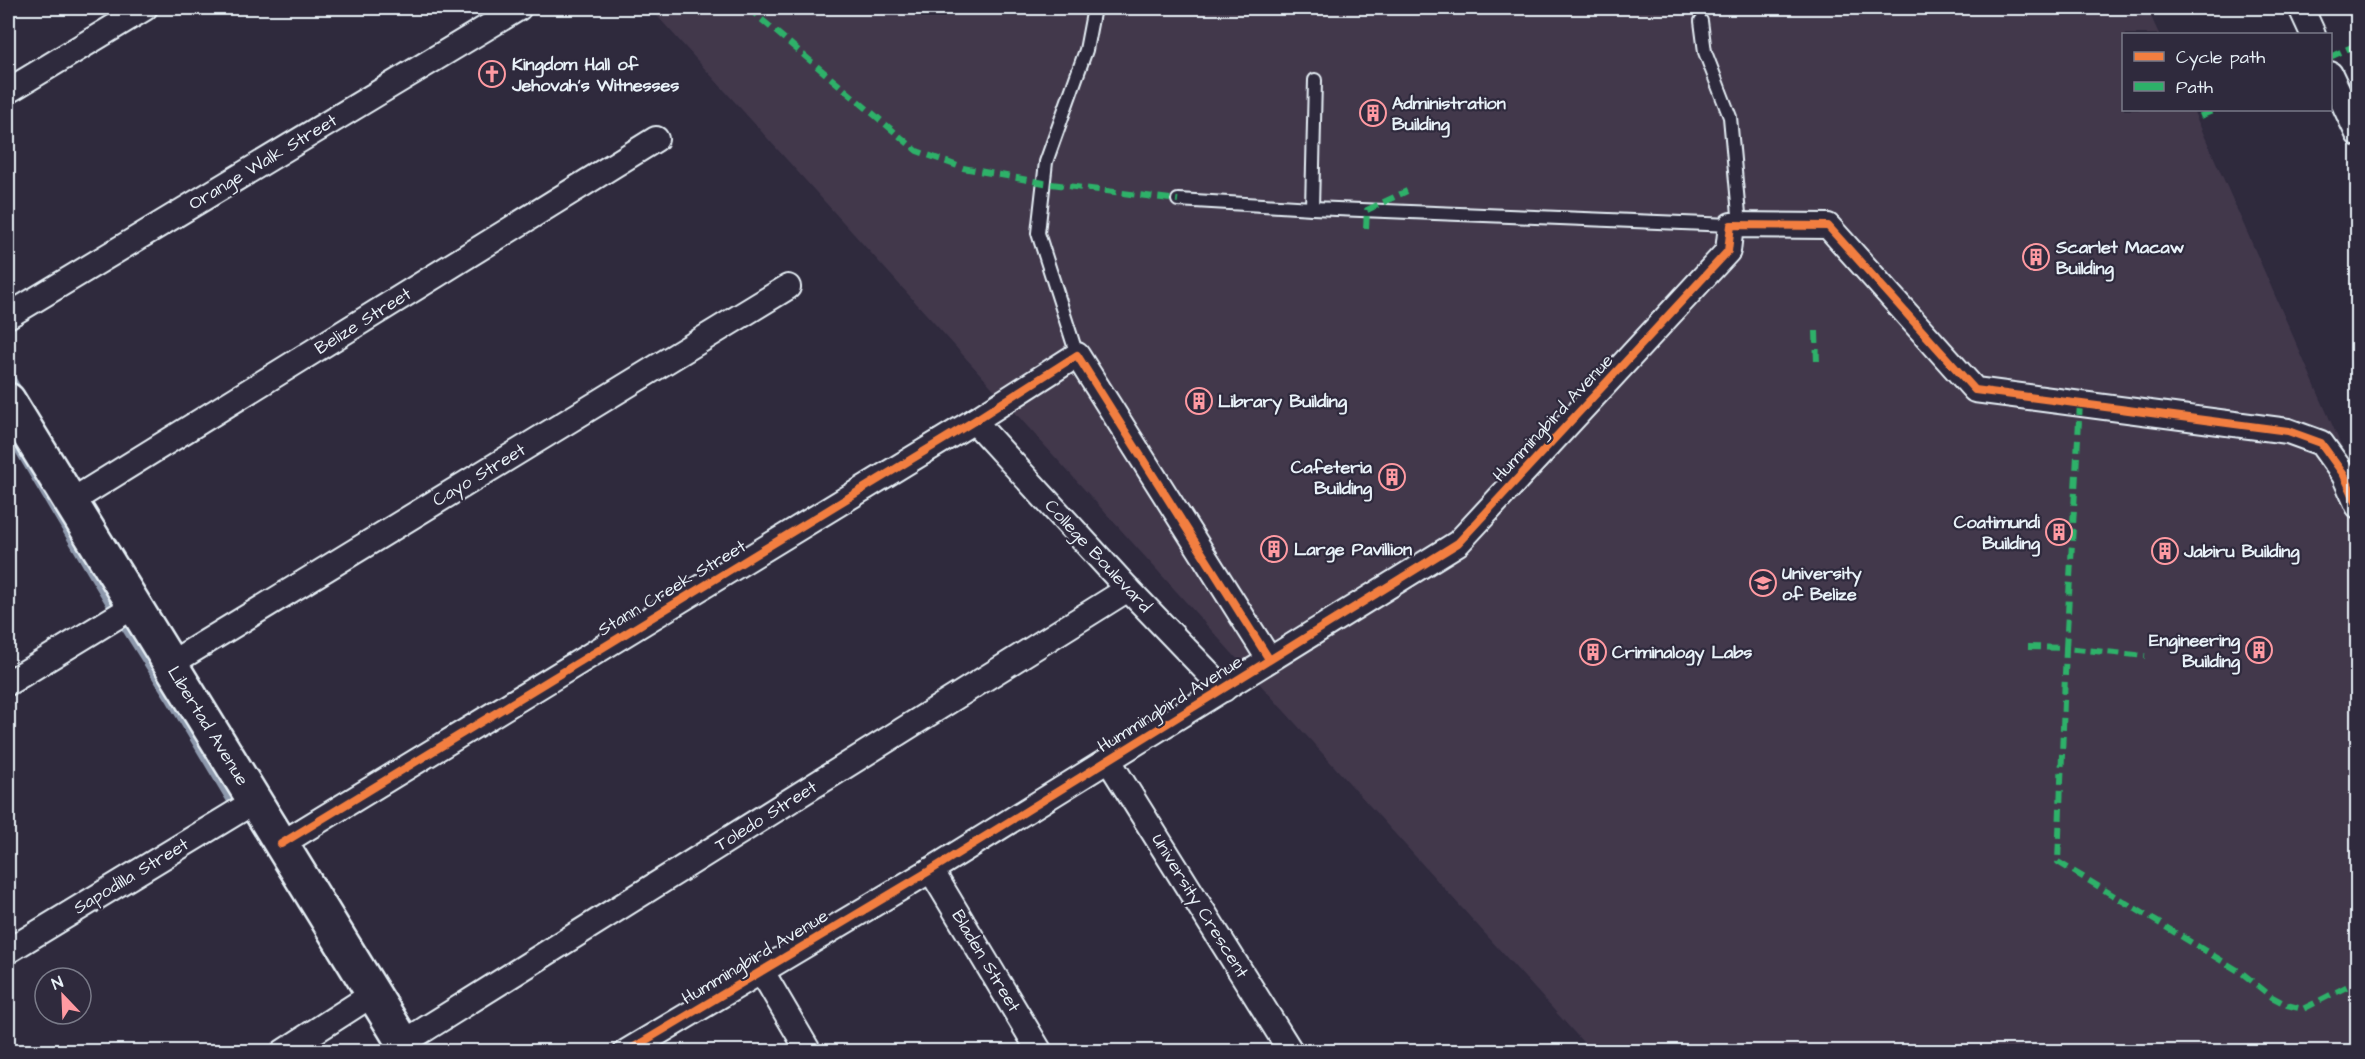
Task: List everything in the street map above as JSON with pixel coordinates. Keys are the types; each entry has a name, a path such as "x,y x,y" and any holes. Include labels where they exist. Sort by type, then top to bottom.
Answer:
{"street":[{"path":"8,91 145,8"},
{"name":"Orange Walk Street","path":"8,316 519,8"},
{"path":"2301,8 2313,33"},
{"path":"2332,76 2358,134"},
{"name":"Belize Street","path":"70,502 656,139"},
{"path":"1735,225 1828,226 1975,390 2288,431 2321,443 2344,475 2358,506"},
{"name":"Hummingbird Avenue","path":"626,1052 931,870 1458,543 1728,251 1735,225"},
{"name":"Cayo Street","path":"170,664 788,287"},
{"path":"1077,355 1269,659"},
{"name":"Stann Creek Street","path":"281,844 974,421 1077,355"},
{"name":"Libertad Avenue","path":"9,408 70,502 406,1047"},
{"name":"College Boulevard","path":"974,421 1128,589 1224,689"},
{"name":"Toledo Street","path":"406,1047 1128,589"},
{"path":"8,683 134,606"},
{"name":"University Crescent","path":"1109,761 1291,1052"},
{"name":"Sapodilla Street","path":"8,951 255,801"},
{"name":"Bladen Street","path":"931,870 1040,1052"},
{"path":"761,970 810,1052"},
{"path":"284,1052 373,994"}],"lane":[{"path":"1077,355 1038,233 1046,162 1086,50 1094,8"},
{"path":"1178,200 1312,208 1735,225 1730,117 1705,52 1701,21"},
{"path":"1312,208 1315,80"}],"shaded area":[{"name":"University of Belize","path":"650,8 2147,8 2159,33 2122,33 2122,111 2193,111 2357,481 2357,1051 1591,1051"}],"waterway":[{"path":"8,370 21,393"},
{"path":"8,434 113,611"},
{"path":"119,620 234,808"}],"marked path":[{"path":"748,8 917,151 963,168 1044,183 1178,200"},
{"path":"2332,56 2358,44"},
{"path":"2200,116 2212,111"},
{"path":"1366,228 1367,210 1407,191"},
{"path":"1816,331 1817,363"},
{"path":"2080,403 2066,648 2145,656"},
{"path":"2028,647 2066,648 2058,862 2242,973 2272,997 2287,1005 2303,1009 2358,981"}],"cycle path":[{"path":"626,1052 931,870 1458,543 1728,251 1731,225 1828,226 1975,390 2288,431 2321,443 2344,475 2358,506"},
{"path":"281,844 974,421 1077,355 1269,659"}],"place":[{"name":"Kingdom Hall of Jehovah's Witnesses","path":"492,74"},
{"name":"Administration Building","path":"1373,113"},
{"name":"Scarlet Macaw Building","path":"2036,257"},
{"name":"Library Building","path":"1199,401"},
{"name":"Cafeteria Building","path":"1392,477"},
{"name":"Coatimundi Building","path":"2059,532"},
{"name":"Large Pavillion","path":"1274,549"},
{"name":"Jabiru Building","path":"2165,551"},
{"name":"University of Belize","path":"1763,583"},
{"name":"Engineering Building","path":"2259,650"},
{"name":"Criminalogy Labs","path":"1593,652"}]}
